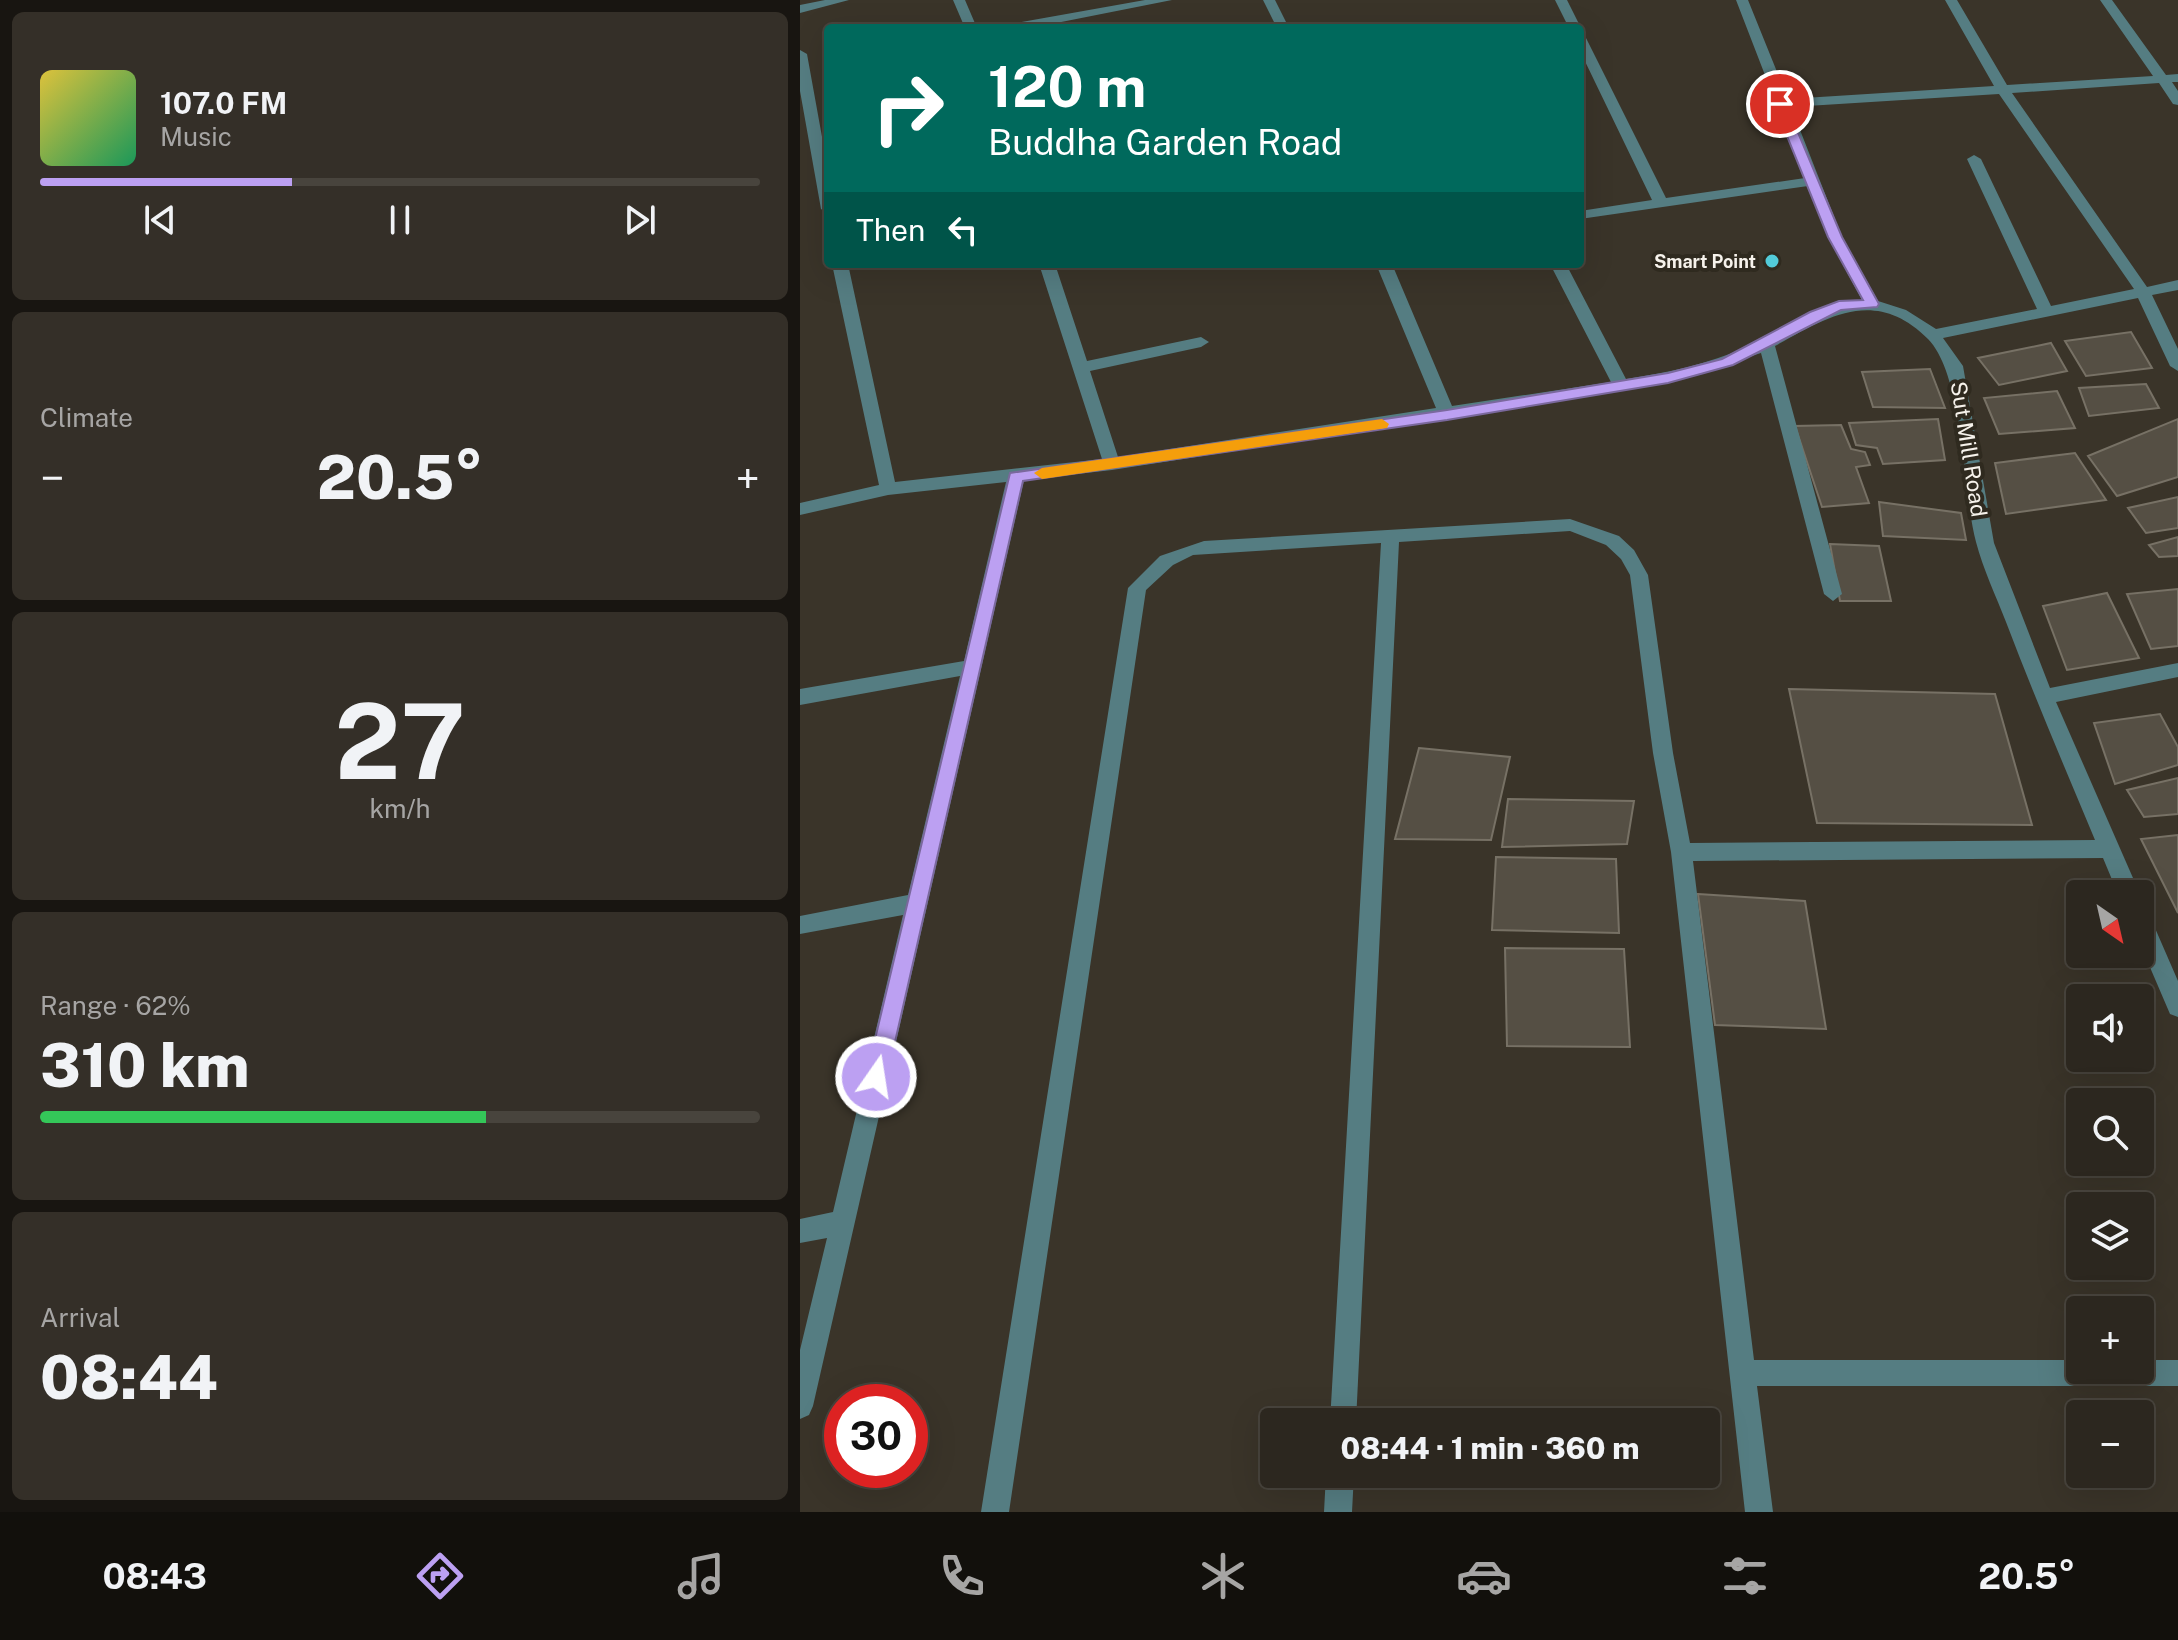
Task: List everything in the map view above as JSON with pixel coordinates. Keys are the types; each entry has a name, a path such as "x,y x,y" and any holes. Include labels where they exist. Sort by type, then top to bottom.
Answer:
{"street":[{"path":"800,9 843,0"},
{"path":"959,0 969,24"},
{"path":"1028,24 1120,4 1166,0"},
{"path":"1269,0 1281,24"},
{"path":"1561,0 1573,24"},
{"path":"800,509 888,489 1112,464 1621,386 1728,362 1815,315 1839,306 1872,304 1835,237 1811,181 1742,0"},
{"path":"1951,0 2003,90 2142,290 2178,366"},
{"path":"2106,0 2171,79 2178,101"},
{"path":"1584,46 1661,203"},
{"path":"800,54 824,192"},
{"path":"1780,104 2171,79"},
{"path":"1974,159 2046,311"},
{"path":"1584,214 1811,181"},
{"path":"841,268 888,489"},
{"path":"1048,268 1112,464"},
{"path":"1386,268 1447,415"},
{"path":"1560,268 1621,386"},
{"path":"1933,335 2178,285"},
{"name":"Sut Mill Road","path":"1872,304 1900,313 1933,335 1955,366 1985,543 2044,697 2123,880"},
{"path":"1080,368 1201,342"},
{"path":"1766,344 1833,594"},
{"path":"800,1406 1016,477"},
{"path":"995,1512 1137,588 1152,569 1187,550 1570,525 1598,530 1630,553 1639,575 1663,753 1681,852 1759,1512"},
{"path":"1344,1408 1390,536"},
{"path":"800,697 972,667"},
{"path":"2044,697 2178,670"},
{"path":"1681,852 2110,849"},
{"path":"800,925 917,903"},
{"path":"2154,951 2178,1007"},
{"path":"800,1231 843,1222"},
{"path":"1742,1373 2178,1373"},
{"path":"1338,1512 1339,1488"}],"building":[{"path":"2131,332 2152,368 2086,376 2065,341"},
{"path":"2051,343 2067,371 1999,385 1978,358"},
{"path":"1930,369 1945,408 1873,407 1862,372"},
{"path":"2146,384 2159,408 2089,416 2079,388"},
{"path":"2057,391 2075,428 1999,434 1984,398"},
{"path":"1938,419 1945,460 1883,464 1877,448 1856,445 1849,423"},
{"path":"2178,419 2178,477 2117,496 2088,456"},
{"path":"1841,425 1851,449 1865,452 1870,465 1856,467 1869,503 1822,507 1795,426"},
{"path":"2075,453 2106,500 2006,514 1995,463"},
{"path":"2178,497 2178,528 2146,533 2128,508"},
{"path":"1879,502 1961,513 1966,540 1883,536"},
{"path":"2178,537 2178,556 2159,557 2149,545"},
{"path":"1830,544 1879,546 1891,601 1840,601"},
{"path":"2178,589 2178,646 2151,649 2127,594"},
{"path":"2107,593 2139,658 2067,670 2043,606"},
{"path":"1789,689 1995,694 2032,825 1817,823"},
{"path":"2160,714 2178,747 2178,765 2115,784 2094,723"},
{"path":"1419,748 1510,757 1491,840 1395,839"},
{"path":"2178,778 2178,814 2144,817 2127,790"},
{"path":"1508,799 1634,801 1627,844 1502,847"},
{"path":"2178,835 2178,913 2141,839"},
{"path":"1496,857 1616,859 1619,933 1492,930"},
{"path":"1698,894 1805,901 1826,1029 1715,1025"},
{"path":"1505,948 1624,949 1630,1047 1507,1046"}],"slow traffic":[{"path":"1042,473 1382,424"}],"place":[{"name":"Smart Point","path":"1772,261"}],"route":[{"path":"876,1077 1016,477 1447,415 1668,378 1728,362 1766,344 1793,326 1839,306 1872,304 1835,237 1780,104"}]}
